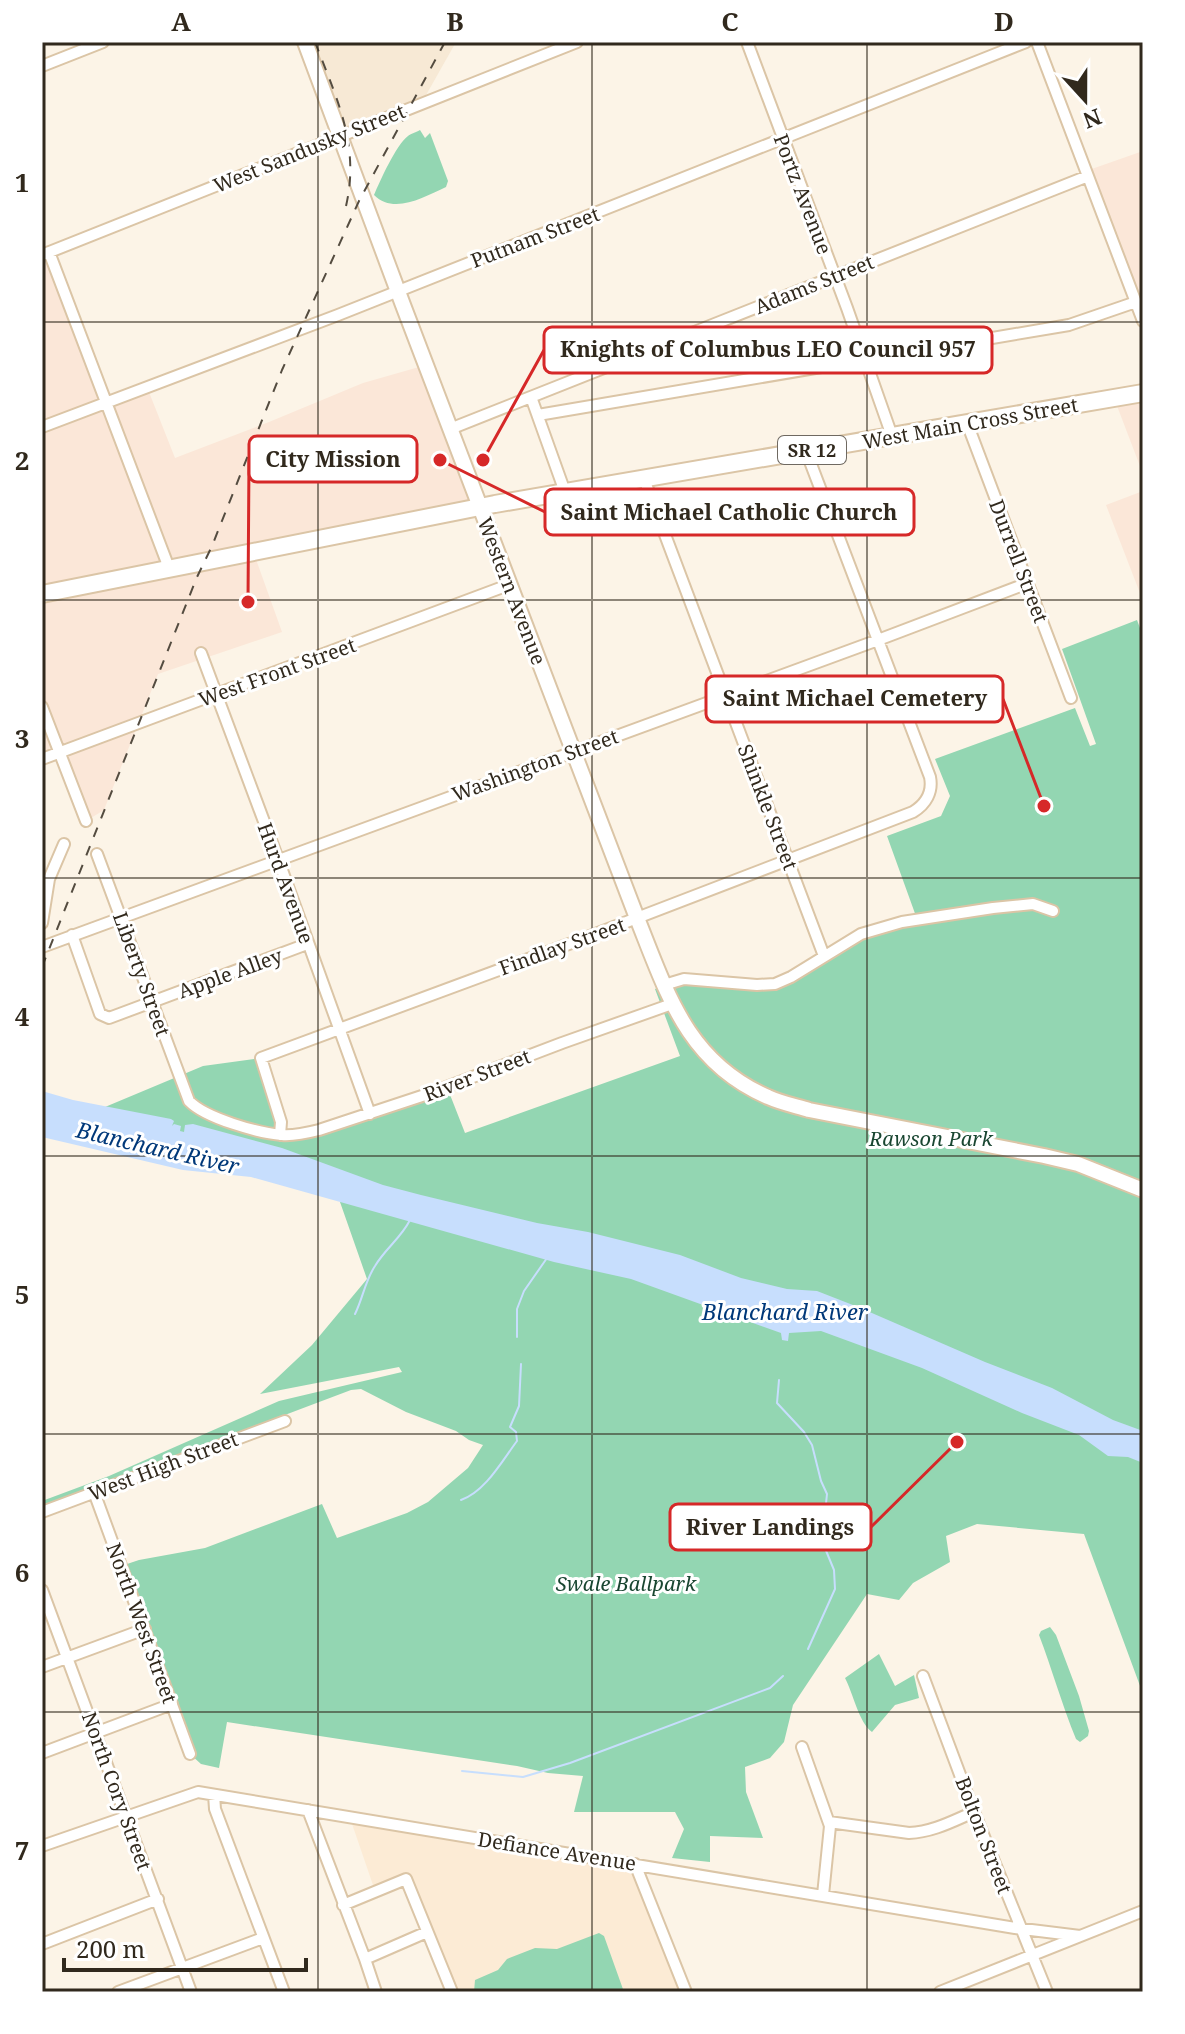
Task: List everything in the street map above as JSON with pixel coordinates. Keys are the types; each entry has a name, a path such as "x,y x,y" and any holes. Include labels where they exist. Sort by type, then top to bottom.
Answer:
{"highway":[{"name":"West Main Cross Street","path":"42,594 480,507 1143,393"}],"main road":[{"name":"Western Avenue","path":"305,42 637,918 685,1028 708,1056 742,1083 768,1097 809,1110 1078,1164 1143,1190"}],"street":[{"path":"42,66 103,42"},
{"name":"West Sandusky Street","path":"44,254 577,42"},
{"name":"Portz Avenue","path":"747,42 892,436"},
{"name":"Putnam Street","path":"42,427 310,326 1026,42"},
{"path":"1037,42 1143,321"},
{"name":"Adams Street","path":"450,429 1088,176"},
{"path":"44,254 106,402 169,568"},
{"path":"538,415 1069,325 1136,302"},
{"path":"531,397 565,492"},
{"name":"Durrell Street","path":"967,423 1071,698"},
{"path":"806,451 878,640"},
{"name":"Shinkle Street","path":"644,479 824,956"},
{"name":"Washington Street","path":"42,947 1028,583"},
{"name":"West Front Street","path":"42,759 511,584"},
{"name":"Findlay Street","path":"280,1135 281,1122 261,1058 788,861 913,812 923,805 930,794 930,777 878,640"},
{"name":"Hurd Avenue","path":"201,653 370,1114"},
{"path":"42,707 86,821"},
{"path":"42,923 49,879 64,844"},
{"name":"Liberty Street","path":"97,854 186,1094 193,1105 215,1118 280,1135"},
{"path":"664,985 684,979 775,984 861,934 917,919 1033,904 1053,911"},
{"name":"Apple Alley","path":"72,935 100,1014 109,1018 307,944"},
{"name":"River Street","path":"280,1135 306,1133 370,1114 672,1004"},
{"name":"West High Street","path":"42,1512 285,1421"},
{"name":"North West Street","path":"94,1492 190,1754"},
{"name":"North Cory Street","path":"42,1590 191,1992"},
{"path":"42,1667 145,1629"},
{"name":"Bolton Street","path":"923,1676 1047,1992"},
{"path":"42,1753 172,1704"},
{"path":"802,1747 831,1832 823,1895"},
{"name":"Defiance Avenue","path":"42,1846 193,1792 1080,1936"},
{"path":"214,1795 215,1809 284,1992"},
{"path":"308,1810 376,1992"},
{"path":"829,1822 921,1833 974,1812"},
{"path":"635,1864 686,1992"},
{"path":"343,1905 406,1879 452,1992"},
{"path":"42,1944 158,1899"},
{"path":"940,1992 1143,1911"},
{"path":"365,1959 427,1932"},
{"path":"118,1992 263,1938"}],"shaded area":[{"path":"305,42 456,42 421,104 340,136"},
{"path":"1143,151 1143,321 1086,171"},
{"path":"49,252 106,402 147,387 175,458 363,383 426,365 480,507 253,551 282,632 158,674 104,810 86,821 59,753 42,759 42,255"},
{"path":"1143,393 1143,474 1114,398"},
{"path":"1143,491 1143,601 1106,505"},
{"path":"350,1818 635,1864 686,1992 451,1992 411,1876 374,1888"}],"green space":[{"path":"420,130 425,138 430,133 448,181 446,187 400,204 382,201 374,195 398,147 409,135"},
{"path":"1137,620 1143,636 1143,1694 1084,1534 977,1524 946,1536 950,1562 913,1583 899,1600 867,1594 793,1705 784,1742 770,1758 745,1767 746,1792 763,1838 710,1836 710,1862 672,1858 684,1829 675,1812 574,1812 583,1776 227,1722 219,1768 201,1764 190,1754 121,1566 205,1548 322,1504 337,1538 407,1513 428,1502 468,1468 483,1445 361,1389 351,1390 42,1507 42,1501 109,1476 279,1401 402,1372 399,1367 260,1394 312,1345 367,1279 340,1202 341,1192 105,1107 203,1066 261,1058 285,1135 447,1087 465,1133 680,1056 655,989 678,980 769,985 845,943 917,919 887,836 941,816 950,796 935,759 1075,708 1090,746 1096,744 1062,649"},
{"path":"1050,1627 1056,1635 1079,1696 1089,1731 1080,1742 1071,1726 1039,1635"},
{"path":"879,1654 895,1686 914,1675 919,1698 895,1705 872,1732 860,1715 845,1678"},
{"path":"599,1933 604,1936 624,1992 474,1992 475,1980 498,1970 507,1959 535,1948 557,1949"}],"water":[{"name":"Blanchard River","path":"42,1091 171,1119 174,1121 172,1126 181,1126 180,1131 184,1132 185,1125 193,1124 282,1148 383,1185 680,1255 741,1278 787,1289 817,1291 1052,1388 1113,1420 1143,1431 1143,1463 1128,1457 1108,1456 1079,1435 922,1368 821,1331 789,1333 788,1341 782,1340 781,1333 631,1279 554,1262 251,1177 183,1170 42,1137"}],"waterway":[{"path":"355,1314 379,1260 410,1220"},
{"path":"517,1337 517,1309 524,1291 547,1258"},
{"path":"461,1500 485,1483 517,1441 516,1432 510,1427 519,1406 521,1364"},
{"path":"779,1380 777,1403 812,1445 827,1494 822,1541 834,1570 835,1589 808,1649"},
{"path":"462,1771 523,1777 570,1763 770,1688 783,1676"}],"railway":[{"path":"315,42 339,106 349,147 349,190 344,214"},
{"path":"42,967 282,370 359,201 445,42"}],"place":[{"name":"Saint Michael Catholic Church","path":"440,460"},
{"name":"Knights of Columbus LEO Council 957","path":"483,460"},
{"name":"City Mission","path":"248,602"},
{"name":"Saint Michael Cemetery","path":"1044,806"},
{"name":"River Landings","path":"957,1442"}],"park label":[{"name":"Rawson Park","path":"931,1138"},
{"name":"Swale Ballpark","path":"626,1583"}]}
